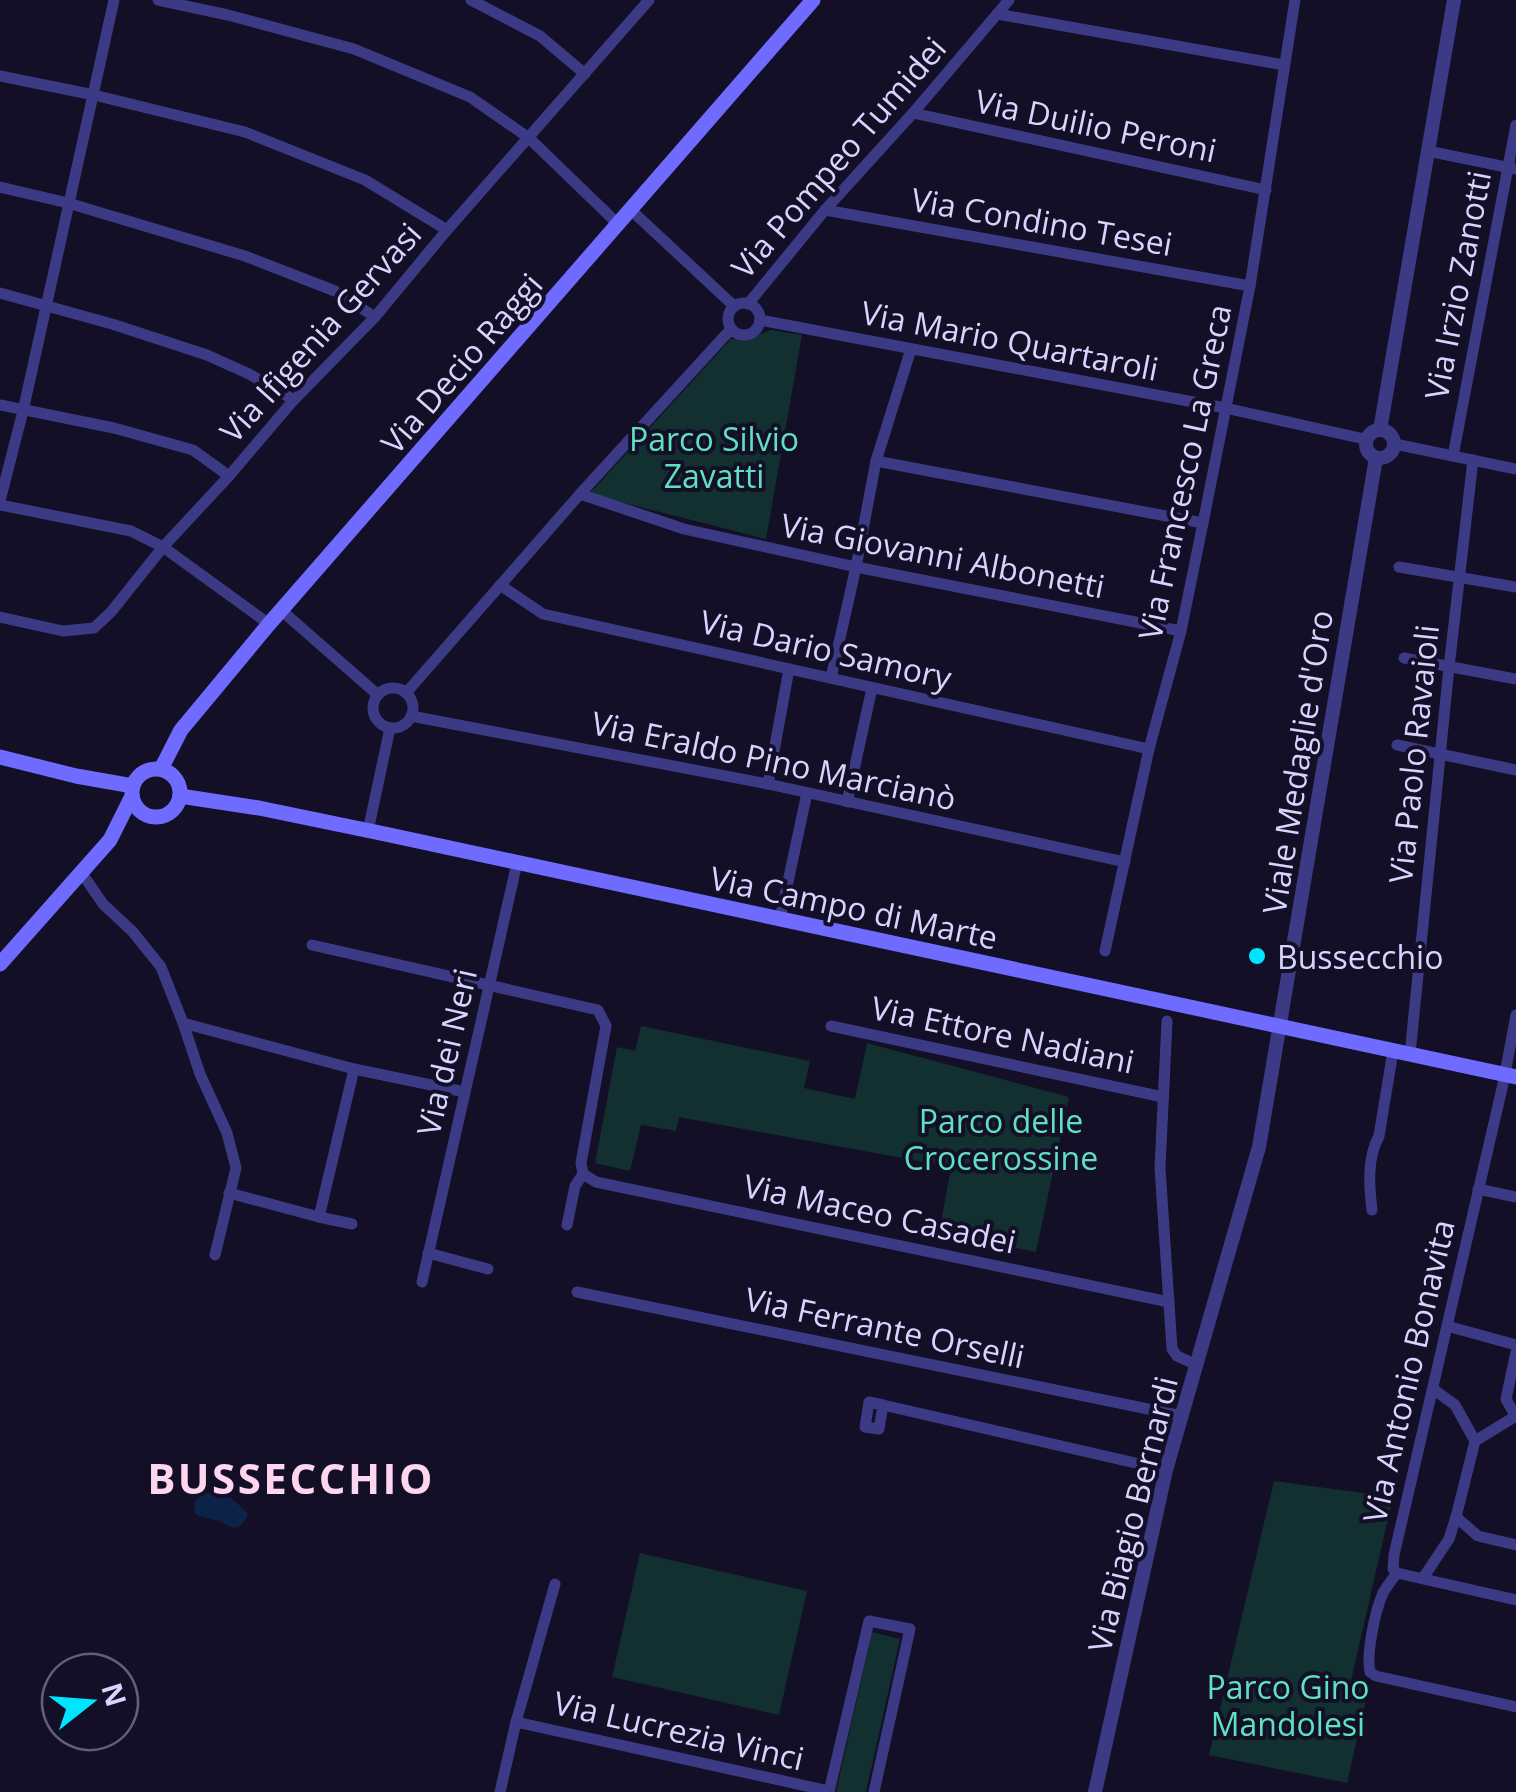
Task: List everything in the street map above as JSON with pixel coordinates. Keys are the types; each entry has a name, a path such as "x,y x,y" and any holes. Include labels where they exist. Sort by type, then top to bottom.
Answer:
{"main road":[{"name":"Via Decio Raggi","path":"161,769 181,730 269,624 813,0"},
{"path":"0,757 132,791"},
{"path":"0,964 110,840 175,808 180,796 178,782 168,771 147,770 136,779 110,840"},
{"path":"132,791 138,809 156,817"},
{"name":"Via Campo di Marte","path":"180,796 259,808 1510,1076"}],"street":[{"path":"114,0 0,503 130,531 163,546 269,624"},
{"path":"158,0 228,14 354,49 470,97 529,138 619,225"},
{"path":"471,0 540,36 586,74"},
{"name":"Via Pompeo Tumidei","path":"748,304 824,210 914,113 1009,0"},
{"name":"Via Francesco La Greca","path":"1105,950 1203,523 1250,286 1296,0"},
{"path":"1380,430 1454,0"},
{"name":"Via Ifigenia Gervasi","path":"0,617 63,631 94,628 111,612 163,546 374,317 647,1"},
{"path":"997,14 1284,65"},
{"path":"0,76 245,132 364,180 447,230"},
{"name":"Via Duilio Peroni","path":"914,113 1266,190"},
{"name":"Via Irzio Zanotti","path":"1452,456 1512,168 1516,124"},
{"path":"1428,151 1512,168"},
{"path":"0,187 68,203 245,256 335,291 374,317"},
{"path":"630,210 734,306"},
{"name":"Via Condino Tesei","path":"824,210 1250,286"},
{"path":"0,294 47,304 207,355 294,400"},
{"path":"748,304 757,310 760,320 756,330 740,334 731,329 728,319 734,306 748,304"},
{"name":"Via Mario Quartaroli","path":"760,320 1225,408 1366,442"},
{"path":"406,693 731,329"},
{"path":"831,678 876,460 911,349"},
{"path":"0,406 114,428 193,450 230,476"},
{"path":"1380,430 1392,435 1395,444 1389,456 1376,458 1367,450 1366,442 1370,434 1380,430"},
{"path":"1395,444 1516,469"},
{"name":"Viale Medaglie d'Oro","path":"1197,1365 1260,1148 1376,458"},
{"path":"876,460 1203,523"},
{"name":"Via Paolo Ravaioli","path":"1372,1210 1372,1147 1402,1053 1473,460"},
{"name":"Via Giovanni Albonetti","path":"580,494 684,528 856,567 1181,630"},
{"path":"1399,567 1516,587"},
{"name":"Via Dario Samory","path":"500,585 543,614 1149,749"},
{"path":"281,610 378,695"},
{"path":"1404,658 1516,679"},
{"path":"768,784 789,669"},
{"path":"395,688 406,693 412,704 411,716 402,726 390,728 379,722 373,712 378,695 395,688"},
{"path":"847,802 872,688"},
{"name":"Via Eraldo Pino Marcianò","path":"411,716 768,784 1125,862"},
{"path":"368,831 390,728"},
{"path":"1397,745 1516,770"},
{"path":"780,919 807,793"},
{"name":"Via dei Neri","path":"422,1282 516,863"},
{"path":"82,872 103,904 133,932 161,967 200,1074 228,1133 236,1168 215,1255"},
{"path":"312,945 598,1010 606,1026 581,1163 583,1174 576,1186 567,1225"},
{"name":"Via Antonio Bonavita","path":"1516,1016 1510,1076 1478,1189 1394,1554 1397,1573 1384,1591 1378,1609 1368,1662 1372,1675 1516,1707"},
{"name":"Via Biagio Bernardi","path":"1095,1792 1166,1470 1197,1365 1174,1353 1168,1302 1160,1180 1167,1021"},
{"path":"184,1023 354,1068 464,1092"},
{"name":"Via Ettore Nadiani","path":"832,1026 1163,1097"},
{"path":"319,1217 354,1068"},
{"name":"Via Maceo Casadei","path":"583,1174 614,1186 1168,1302"},
{"path":"1478,1189 1516,1197"},
{"path":"229,1192 352,1224"},
{"path":"428,1253 488,1268"},
{"name":"Via Ferrante Orselli","path":"577,1292 1182,1416"},
{"path":"1447,1326 1516,1349 1506,1399 1516,1416 1474,1441"},
{"path":"1423,1578 1449,1538 1474,1441 1455,1405 1432,1388"},
{"path":"884,1405 1166,1470"},
{"path":"1456,1518 1478,1536 1516,1545"},
{"path":"1397,1573 1516,1600"},
{"path":"500,1792 555,1584"},
{"path":"829,1792 870,1621 910,1629 874,1792"},
{"name":"Via Lucrezia Vinci","path":"516,1722 829,1792"}],"green space":[{"name":"Parco Silvio Zavatti","path":"771,330 802,335 766,539 589,494 731,339 751,338"},
{"name":"Parco delle Crocerossine","path":"641,1026 810,1061 804,1088 855,1099 867,1043 1069,1097 1036,1252 939,1233 951,1167 679,1117 676,1131 641,1125 630,1171 595,1163 617,1047 635,1051"},
{"name":"Parco Gino Mandolesi","path":"1274,1481 1393,1497 1351,1681 1369,1686 1347,1783 1209,1755"},
{"path":"640,1553 807,1591 779,1715 612,1677"},
{"path":"872,1632 900,1639 866,1792 836,1792"}],"water":[{"path":"220,1491 248,1514 240,1526 232,1527 195,1514 194,1503 201,1494"}],"place":[{"name":"Bussecchio","path":"1257,956"}],"district":[{"name":"BUSSECCHIO","path":"291,1477"}]}
